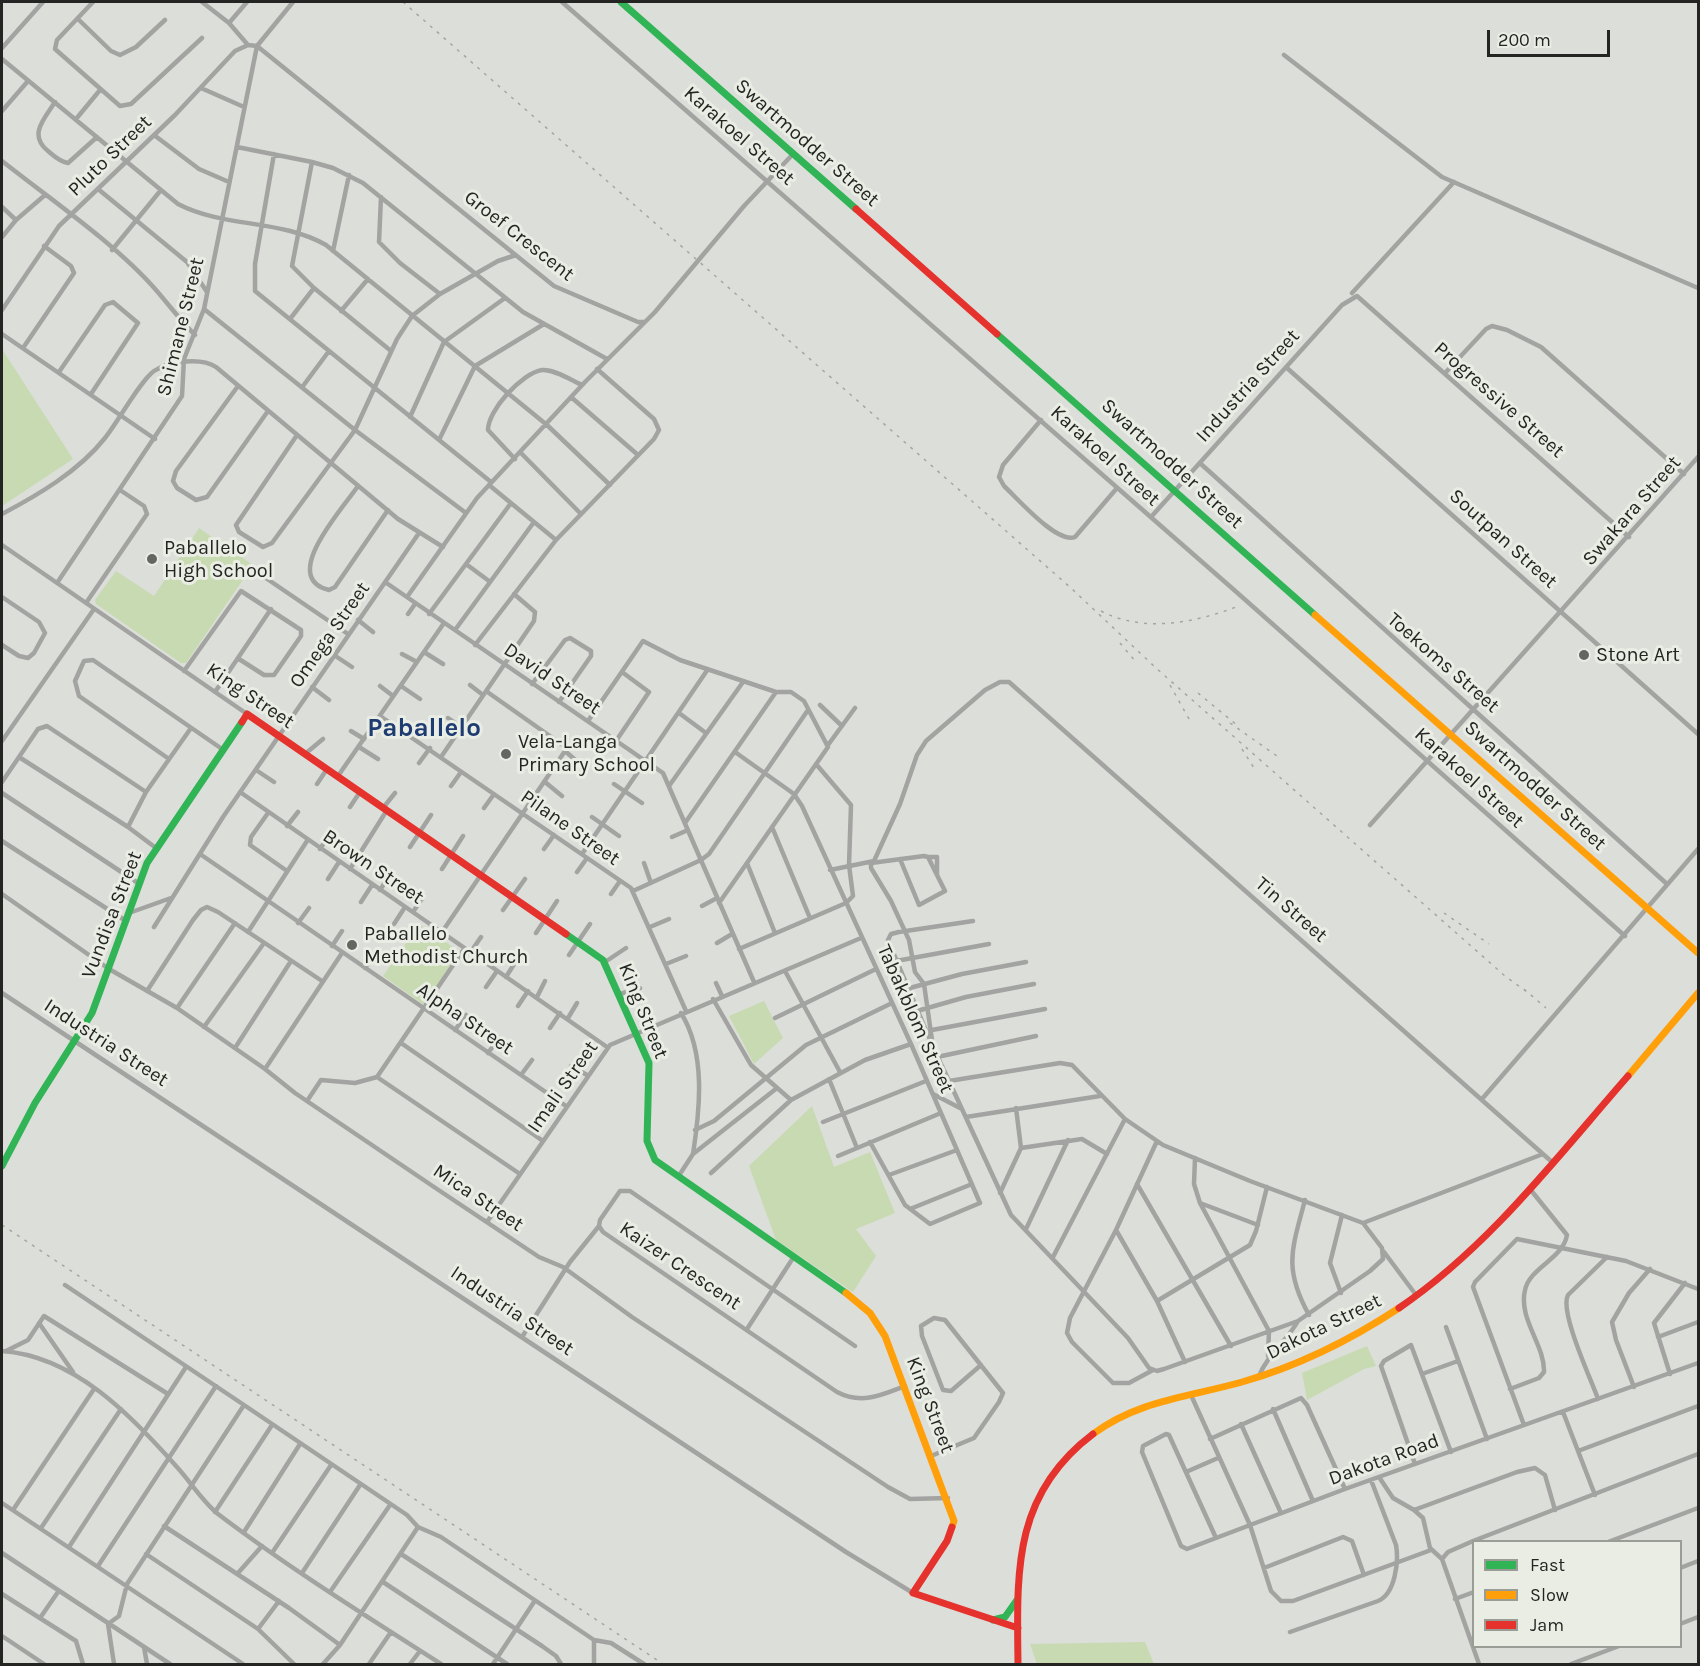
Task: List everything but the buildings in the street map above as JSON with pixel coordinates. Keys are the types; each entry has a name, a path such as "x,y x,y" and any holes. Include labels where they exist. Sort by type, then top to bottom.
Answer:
{"street":[{"path":"2,48 43,2"},
{"path":"93,2 57,40 55,49 120,106 128,106 202,38"},
{"path":"202,2 211,4 248,45 257,45 293,2"},
{"path":"229,23 247,2"},
{"name":"Karakoel Street","path":"562,2 1041,420 1625,936"},
{"name":"Swartmodder Street","path":"621,2 1698,953"},
{"path":"78,19 111,51 120,55 136,46 165,20"},
{"name":"Pluto Street","path":"2,310 44,246 70,215 127,162 235,51 248,45"},
{"name":"Shimane Street","path":"57,583 182,396 184,363 204,309 257,45"},
{"name":"Groef Crescent","path":"257,45 554,286 638,322 645,322"},
{"path":"1284,55 1434,172 1698,288"},
{"path":"2,59 161,190 185,207 298,232 333,251 547,425 610,484"},
{"path":"2,111 28,81"},
{"path":"201,88 244,107"},
{"path":"76,119 100,90"},
{"path":"55,102 37,132 37,139 42,146 68,163 97,137"},
{"path":"154,135 199,170 229,182"},
{"path":"237,147 312,162 349,175 381,197 505,298 543,324 607,359"},
{"path":"274,154 261,225 253,287 256,293 439,440 511,504 556,540"},
{"path":"406,597 490,483 547,425 597,369 645,322 793,154"},
{"path":"2,160 112,250 156,290 169,309 195,335"},
{"path":"312,162 292,266 314,288 391,351"},
{"path":"333,251 349,175"},
{"path":"1352,293 1454,182"},
{"path":"98,189 187,262 207,292"},
{"path":"112,250 134,220 161,190"},
{"path":"2,237 16,220 45,195"},
{"path":"381,197 379,242 393,257 440,294"},
{"path":"2,207 16,220"},
{"path":"23,348 74,273 71,266 44,246"},
{"path":"297,435 237,523 236,527 239,532 263,547 269,546 355,429 391,351 412,316 440,294 498,261 516,255"},
{"path":"341,311 368,279"},
{"path":"290,320 314,288"},
{"name":"Progressive Street","path":"1346,302 1357,296 1360,298 1446,372 1629,537"},
{"path":"410,417 444,342 505,298"},
{"path":"59,372 105,304 113,302 120,306 138,322 91,394"},
{"name":"Industria Street","path":"1151,517 1346,302"},
{"path":"204,309 355,429 466,513"},
{"path":"439,440 474,366 543,324"},
{"path":"1446,372 1486,329 1492,326 1507,330 1546,352 1684,474"},
{"path":"2,334 155,439"},
{"path":"189,350 195,361"},
{"path":"303,386 329,351"},
{"path":"2,514 45,489 85,458 104,440 153,371 195,361 212,364 388,510 419,534 443,548"},
{"name":"Soutpan Street","path":"1287,368 1698,734"},
{"path":"476,645 556,540 657,434 657,423 597,369"},
{"path":"514,459 488,430 490,419 507,392 536,372 546,370 582,385"},
{"path":"238,386 176,471 173,481 177,488 196,500 207,497 268,411"},
{"path":"571,397 638,455"},
{"path":"1041,420 1003,465 999,477 1004,486 1053,531 1065,538 1075,537 1085,529 1117,488"},
{"path":"520,452 582,514"},
{"name":"Swakara Street","path":"1370,825 1698,457"},
{"name":"Toekoms Street","path":"1201,464 1667,884"},
{"path":"358,486 311,554 310,573 317,585 327,590 335,587 388,510"},
{"path":"86,603 147,514 144,506 120,490"},
{"path":"429,614 511,504"},
{"path":"454,630 534,522"},
{"name":"Omega Street","path":"154,927 240,792 419,534"},
{"name":"King Street","path":"2,545 605,962 650,1068 648,1146 655,1160 854,1299 870,1313 885,1336 953,1516 952,1532 913,1593"},
{"path":"466,564 489,581"},
{"path":"254,570 348,634"},
{"name":"David Street","path":"385,582 663,773 754,982"},
{"path":"184,671 238,592 245,591 299,628 302,633 274,675 264,675 239,659"},
{"path":"441,757 533,624 536,615 514,594"},
{"path":"2,597 39,622 45,633 34,653 28,658 19,657 2,645"},
{"path":"408,614 415,604"},
{"path":"2,741 94,609"},
{"path":"215,692 271,609"},
{"path":"358,620 373,632"},
{"path":"338,776 444,624"},
{"path":"532,684 568,638 576,640 589,650 591,655 559,702"},
{"path":"588,722 643,641 680,660 743,682 798,696 828,745"},
{"path":"424,652 442,664"},
{"path":"402,654 417,662"},
{"path":"334,655 352,667"},
{"path":"169,759 79,696 75,681 81,664 87,660 93,660 222,749"},
{"path":"577,872 604,825 708,669"},
{"path":"616,741 649,692 622,672"},
{"path":"669,786 743,682"},
{"name":"Tin Street","path":"871,863 900,804 917,755 926,741 985,690 1000,682 1009,682 1552,1162"},
{"path":"470,685 564,746 565,752 580,764"},
{"path":"401,686 420,699"},
{"path":"312,687 329,700"},
{"path":"380,687 393,696"},
{"path":"685,823 776,692"},
{"path":"820,705 842,726"},
{"path":"702,906 718,901 855,708"},
{"path":"633,891 701,860 711,851 809,712"},
{"path":"679,713 706,733"},
{"name":"Vundisa Street","path":"2,1167 35,1102 92,1013 138,883 156,848 247,714"},
{"name":"Pilane Street","path":"380,716 430,748 633,891 666,964 696,1048 698,1082 693,1154"},
{"path":"448,718 461,727"},
{"path":"2,782 38,729 47,726 146,792"},
{"path":"128,827 146,792 191,728"},
{"path":"351,731 364,739"},
{"path":"305,754 323,739"},
{"path":"359,747 378,759"},
{"path":"419,763 430,748"},
{"path":"442,932 565,752"},
{"path":"735,752 794,794"},
{"path":"19,757 128,827 156,848"},
{"path":"739,949 846,903 854,894 849,865 851,805 816,764"},
{"path":"317,784 327,769"},
{"path":"256,770 273,782"},
{"path":"451,786 461,772"},
{"path":"545,782 562,796"},
{"path":"614,784 642,802"},
{"name":"Brown Street","path":"240,792 307,841 568,1018 607,1047"},
{"path":"350,807 360,792"},
{"path":"2,793 138,883"},
{"path":"350,869 395,793"},
{"path":"484,808 494,794"},
{"name":"Tabakblom Street","path":"794,794 802,806 911,1044 980,1203 933,1224 910,1209"},
{"path":"287,826 298,812"},
{"path":"268,813 251,837 250,844 287,871"},
{"path":"410,847 431,815"},
{"path":"592,817 619,836"},
{"path":"772,827 810,918"},
{"path":"672,837 688,830"},
{"path":"320,849 330,834"},
{"path":"544,849 554,835"},
{"path":"442,869 463,836"},
{"path":"2,841 127,917 171,898"},
{"path":"248,932 307,841"},
{"path":"1482,1099 1698,849"},
{"name":"Alpha Street","path":"200,854 566,1106"},
{"path":"830,870 849,865 937,856 936,878"},
{"path":"900,859 919,905 945,891 936,878 928,857"},
{"path":"328,879 339,862"},
{"path":"644,863 651,883"},
{"path":"747,863 775,933"},
{"path":"871,863 871,868 905,931 914,956 915,972 924,984 933,1047"},
{"path":"380,890 390,875"},
{"path":"503,910 525,879"},
{"path":"611,894 620,881"},
{"path":"361,902 372,885"},
{"name":"Mica Street","path":"2,894 109,969 177,1008 307,1101 539,1257 566,1269 632,1317 900,1494 916,1500 948,1498"},
{"path":"413,912 423,897"},
{"path":"536,933 557,901"},
{"path":"147,991 193,920 201,909 207,907 322,981"},
{"path":"394,924 405,907"},
{"path":"298,923 309,908"},
{"path":"650,927 669,919"},
{"path":"973,921 891,934 888,940 906,989 1011,1215 1084,1290 1153,1370"},
{"path":"177,1008 234,923"},
{"path":"569,955 590,924"},
{"path":"332,946 342,931"},
{"path":"717,943 732,934"},
{"path":"470,953 481,937"},
{"name":"Imali Street","path":"487,1222 607,1047 713,999 861,938"},
{"path":"204,1027 264,943"},
{"path":"896,961 988,944"},
{"path":"605,962 626,948"},
{"path":"307,1101 321,1080 355,1083 377,1077 464,949"},
{"path":"265,1069 342,953"},
{"path":"365,968 375,953"},
{"path":"666,964 686,956"},
{"path":"235,1048 291,961"},
{"path":"506,976 516,961"},
{"path":"906,989 1026,962"},
{"path":"775,1018 876,969"},
{"path":"486,987 497,971"},
{"path":"785,971 840,1072"},
{"path":"537,997 545,981"},
{"path":"716,983 722,996"},
{"path":"917,1011 1034,984"},
{"path":"620,994 640,988"},
{"path":"518,1006 528,992"},
{"name":"Industria Street","path":"2,993 880,1575 913,1593 1018,1628"},
{"name":"Dakota Street","path":"1018,1665 1018,1570 1025,1531 1041,1495 1063,1463 1097,1430 1127,1413 1152,1403 1259,1376 1349,1337 1416,1296 1470,1252 1530,1189 1698,993"},
{"path":"713,999 745,1056 764,1078 791,1100"},
{"path":"568,1018 577,1003"},
{"path":"695,1130 714,1121 764,1078 820,1037 892,1003"},
{"path":"932,1030 1045,1010"},
{"path":"550,1028 560,1013"},
{"path":"455,1030 466,1015"},
{"path":"937,1057 1036,1036"},
{"path":"488,1053 499,1038"},
{"path":"401,1043 543,1141"},
{"path":"711,1173 791,1100 865,1060 911,1044"},
{"path":"521,1075 532,1060"},
{"path":"949,1081 993,1072 1065,1063 1075,1067 1100,1096 1125,1119 1157,1141 1267,1187 1363,1222 1416,1296"},
{"path":"571,1066 587,1075"},
{"path":"377,1077 520,1174"},
{"path":"829,1079 845,1113 857,1148"},
{"path":"823,1122 926,1081"},
{"path":"678,1177 693,1154 777,1089"},
{"path":"933,1094 963,1109"},
{"path":"966,1117 1100,1096"},
{"path":"1000,1194 1021,1148 1016,1108"},
{"path":"838,1156 941,1113"},
{"path":"1053,1257 1125,1119"},
{"path":"1021,1148 1068,1140 1085,1140 1107,1154"},
{"path":"1026,1229 1068,1140"},
{"path":"1157,1141 1068,1326 1067,1333 1072,1342 1113,1383 1129,1383 1153,1370 1185,1362 1298,1321 1341,1293 1378,1264 1384,1252"},
{"path":"870,1142 910,1209 972,1184"},
{"path":"889,1175 957,1150"},
{"path":"1363,1222 1543,1154"},
{"path":"1195,1158 1194,1184 1200,1203 1269,1331 1268,1356 1259,1376"},
{"path":"1137,1184 1231,1346"},
{"path":"1157,1301 1230,1258 1252,1242 1267,1187"},
{"path":"1510,1389 1539,1378 1544,1372 1543,1361 1529,1325 1524,1292 1527,1284 1563,1248 1567,1239 1566,1231 1550,1216 1530,1189"},
{"name":"Kaizer Crescent","path":"855,1346 627,1190 619,1192 599,1226 603,1232 845,1396 871,1399 905,1386"},
{"path":"1305,1200 1292,1264 1295,1287 1310,1315"},
{"path":"1200,1203 1258,1225"},
{"path":"1341,1293 1330,1263 1342,1215"},
{"path":"522,1337 566,1269 599,1226"},
{"path":"1116,1230 1157,1301 1185,1362"},
{"path":"1524,1425 1473,1284 1516,1239 1607,1257 1650,1269 1698,1288"},
{"path":"1598,1399 1568,1318 1565,1303 1570,1293 1607,1257"},
{"path":"747,1329 793,1258"},
{"path":"1634,1388 1616,1340 1612,1322 1629,1293 1650,1269"},
{"path":"1670,1374 1658,1337 1655,1318 1685,1283"},
{"path":"64,1285 407,1515 418,1527 441,1537 534,1602 594,1640 611,1643 644,1665"},
{"path":"4,1351 28,1340 44,1316 168,1394"},
{"path":"931,1456 974,1438 1003,1394 981,1365 942,1318 932,1318 921,1326 922,1336 943,1390 951,1391 981,1365"},
{"path":"1268,1356 1286,1339 1298,1321"},
{"path":"1658,1337 1698,1322"},
{"path":"39,1323 75,1374"},
{"path":"1446,1327 1487,1439"},
{"path":"1415,1464 1381,1366 1384,1361 1411,1345 1451,1452"},
{"path":"4,1351 45,1361 75,1374 145,1430 215,1512 262,1546 441,1665"},
{"path":"1422,1374 1458,1361"},
{"name":"Dakota Road","path":"1185,1472 1168,1434 1147,1443 1141,1449 1181,1546 1190,1548 1345,1489 1634,1388 1698,1363"},
{"path":"69,1546 186,1367"},
{"path":"98,1566 216,1386"},
{"path":"13,1510 94,1389"},
{"path":"1191,1395 1250,1525 1271,1591 1276,1598 1286,1603 1431,1550"},
{"path":"1210,1439 1298,1398 1304,1400 1345,1489"},
{"path":"108,1624 119,1616 127,1584 244,1405"},
{"path":"1578,1451 1698,1406"},
{"path":"41,1528 121,1409"},
{"path":"1273,1409 1313,1501"},
{"path":"1563,1412 1595,1495"},
{"path":"1241,1424 1281,1513"},
{"path":"215,1512 272,1425"},
{"path":"244,1532 300,1444"},
{"path":"1476,1540 1698,1454"},
{"path":"1216,1538 1185,1472 1218,1458"},
{"path":"272,1552 332,1466"},
{"path":"1414,1510 1517,1472 1535,1468 1545,1475 1555,1510"},
{"path":"1379,1478 1393,1498 1414,1510 1427,1529 1431,1550 1442,1558 1472,1642"},
{"path":"1290,1632 1386,1597 1391,1586 1396,1545 1371,1480"},
{"path":"302,1573 360,1485"},
{"path":"2,1503 127,1584 243,1665"},
{"path":"330,1592 390,1505"},
{"path":"1613,1540 1698,1508"},
{"path":"164,1526 238,1573 340,1645"},
{"path":"323,1665 340,1645 418,1527"},
{"path":"1264,1568 1343,1537 1352,1541 1364,1575"},
{"path":"1442,1558 1447,1553 1472,1541"},
{"path":"238,1573 262,1546"},
{"path":"146,1554 258,1629 294,1665"},
{"path":"401,1554 552,1653 561,1665"},
{"path":"2,1555 170,1665"},
{"path":"1682,1567 1698,1561"},
{"path":"383,1582 507,1665"},
{"path":"40,1618 58,1592"},
{"path":"1455,1599 1472,1592"},
{"path":"2,1594 76,1641 83,1665"},
{"path":"988,1619 1005,1617 1018,1598"},
{"path":"258,1629 279,1601"},
{"path":"493,1665 534,1602"},
{"path":"1682,1623 1698,1617"},
{"path":"108,1624 114,1665"},
{"path":"369,1665 391,1632"},
{"path":"2,1636 44,1665"},
{"path":"594,1640 594,1665"},
{"path":"144,1647 147,1665"},
{"path":"1474,1648 1479,1665"},
{"path":"1570,1665 1616,1648"},
{"path":"410,1665 420,1651"}],"green space":[{"path":"2,349 73,459 2,506"},
{"path":"199,528 253,565 186,663 181,663 96,604 95,600 116,571 154,596"},
{"path":"419,924 460,952 424,1005 383,976"},
{"path":"764,1001 783,1038 754,1064 729,1016"},
{"path":"812,1106 834,1167 870,1152 895,1213 856,1229 876,1256 853,1292 776,1240 749,1166"},
{"path":"1367,1346 1376,1366 1364,1369 1307,1400 1302,1373"},
{"path":"1145,1642 1154,1664 1037,1664 1030,1644"}],"railway":[{"path":"403,2 1071,588 1156,668 1505,976 1530,994"},
{"path":"1101,611 1117,618 1151,624 1186,621 1236,607"},
{"path":"1120,643 1135,661"},
{"path":"1170,685 1189,719"},
{"path":"1198,693 1238,726"},
{"path":"1230,723 1277,756"},
{"path":"1242,749 1254,768"},
{"path":"1444,913 1489,944"},
{"path":"1524,989 1546,1008"},
{"path":"2,1225 663,1664"}],"traffic: fast":[{"path":"621,2 856,209"},
{"path":"997,334 1315,615"},
{"path":"2,1166 35,1103 92,1013 147,863 242,722"},
{"path":"566,934 603,960 649,1063 647,1141 655,1160 846,1293"},
{"path":"993,1620 1005,1617 1017,1600"}],"traffic: slow":[{"path":"1315,615 1698,953"},
{"path":"1628,1076 1698,993"},
{"path":"846,1293 870,1313 885,1336 954,1521 952,1527"},
{"path":"1093,1434 1110,1423 1146,1407 1242,1382 1304,1360 1343,1341 1399,1308"}],"traffic: jam":[{"path":"856,209 997,334"},
{"path":"242,722 247,714 566,934"},
{"path":"1399,1308 1463,1257 1521,1200 1628,1076"},
{"path":"1018,1664 1020,1567 1033,1510 1047,1483 1066,1458 1093,1434"},
{"path":"952,1527 947,1541 913,1593 1018,1628"}],"place":[{"name":"Paballelo High School","path":"152,559"},
{"name":"Stone Art","path":"1584,655"},
{"name":"Vela-Langa Primary School","path":"506,754"},
{"name":"Paballelo Methodist Church","path":"352,945"}],"district":[{"name":"Paballelo","path":"424,729"}]}
